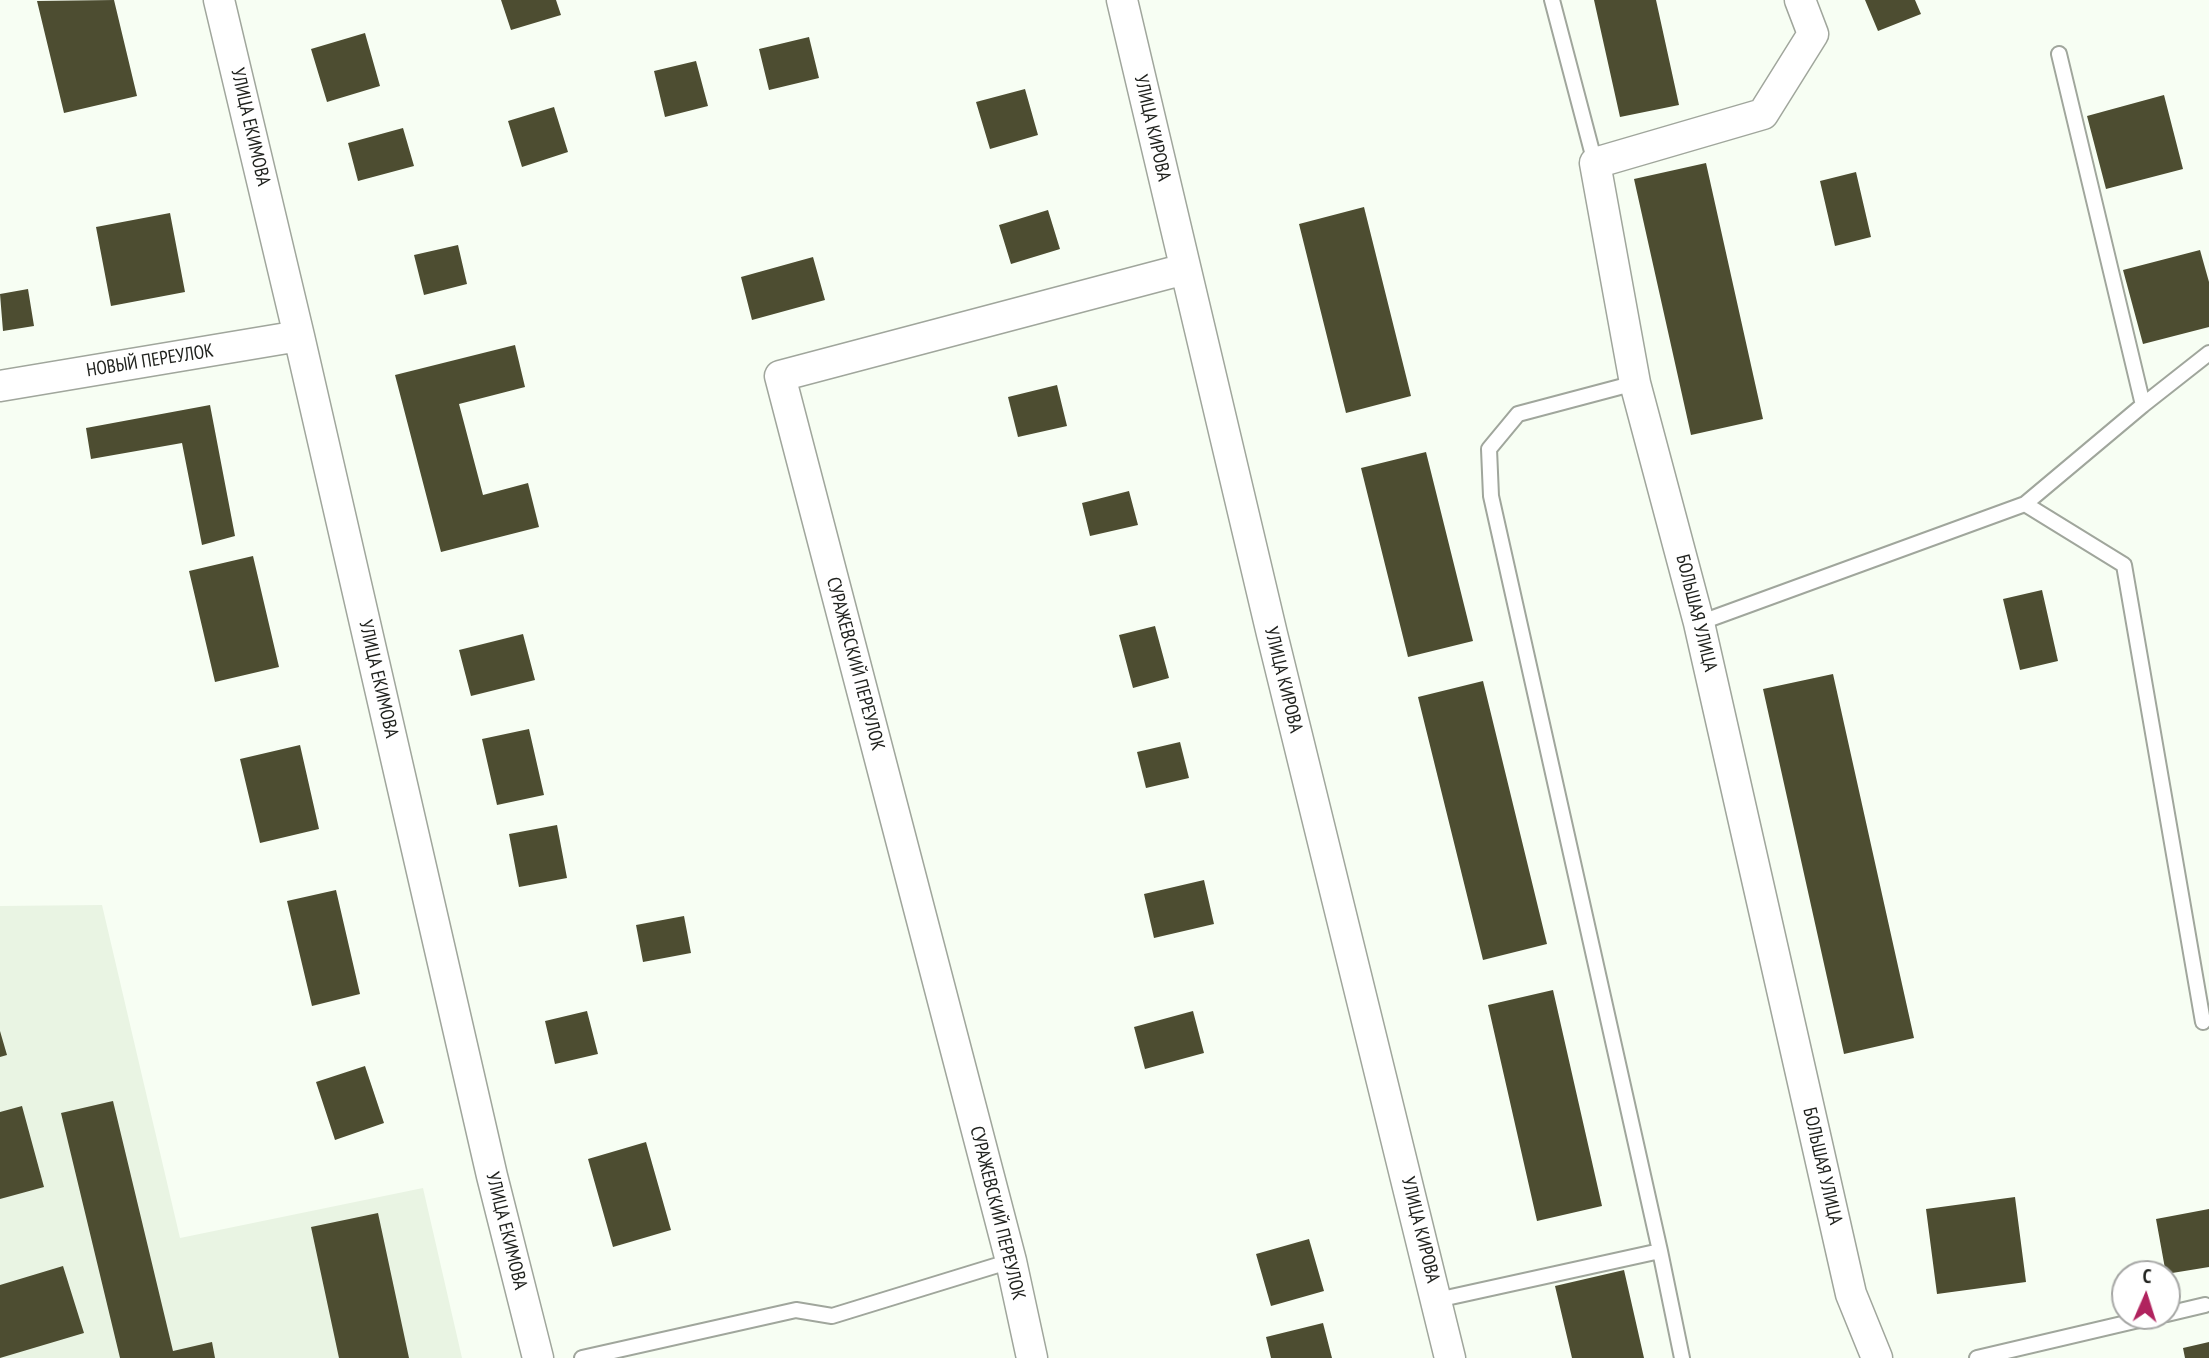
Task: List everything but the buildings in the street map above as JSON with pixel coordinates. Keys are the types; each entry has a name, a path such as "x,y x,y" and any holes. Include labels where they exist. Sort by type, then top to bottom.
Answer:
{"street":[{"name":"УЛИЦА ЕКИМОВА","path":"219,0 492,1176 538,1358"},
{"name":"УЛИЦА КИРОВА","path":"1122,0 1279,662 1450,1358"},
{"path":"1595,163 1763,114 1813,34 1800,0"},
{"name":"БОЛЬШАЯ УЛИЦА","path":"1595,163 1635,383 1699,623 1851,1294 1877,1358"},
{"name":"СУРАЖЕВСКИЙ ПЕРЕУЛОК","path":"1032,1358 1011,1261 780,376 1185,269"},
{"name":"НОВЫЙ ПЕРЕУЛОК","path":"0,386 299,337"}],"lane":[{"path":"1552,0 1595,163"},
{"path":"2059,54 2143,405"},
{"path":"1699,623 2025,504 2209,353"},
{"path":"1635,383 1518,414 1489,450 1491,496 1682,1358"},
{"path":"2025,504 2124,565 2203,1022"},
{"path":"1437,1300 1660,1251"},
{"path":"582,1358 796,1311 832,1317 1011,1261"},
{"path":"2181,1311 2205,1305"},
{"path":"1977,1358 2111,1327"}],"shaded area":[{"path":"102,905 180,1238 423,1188 462,1358 0,1358 0,906"}]}
